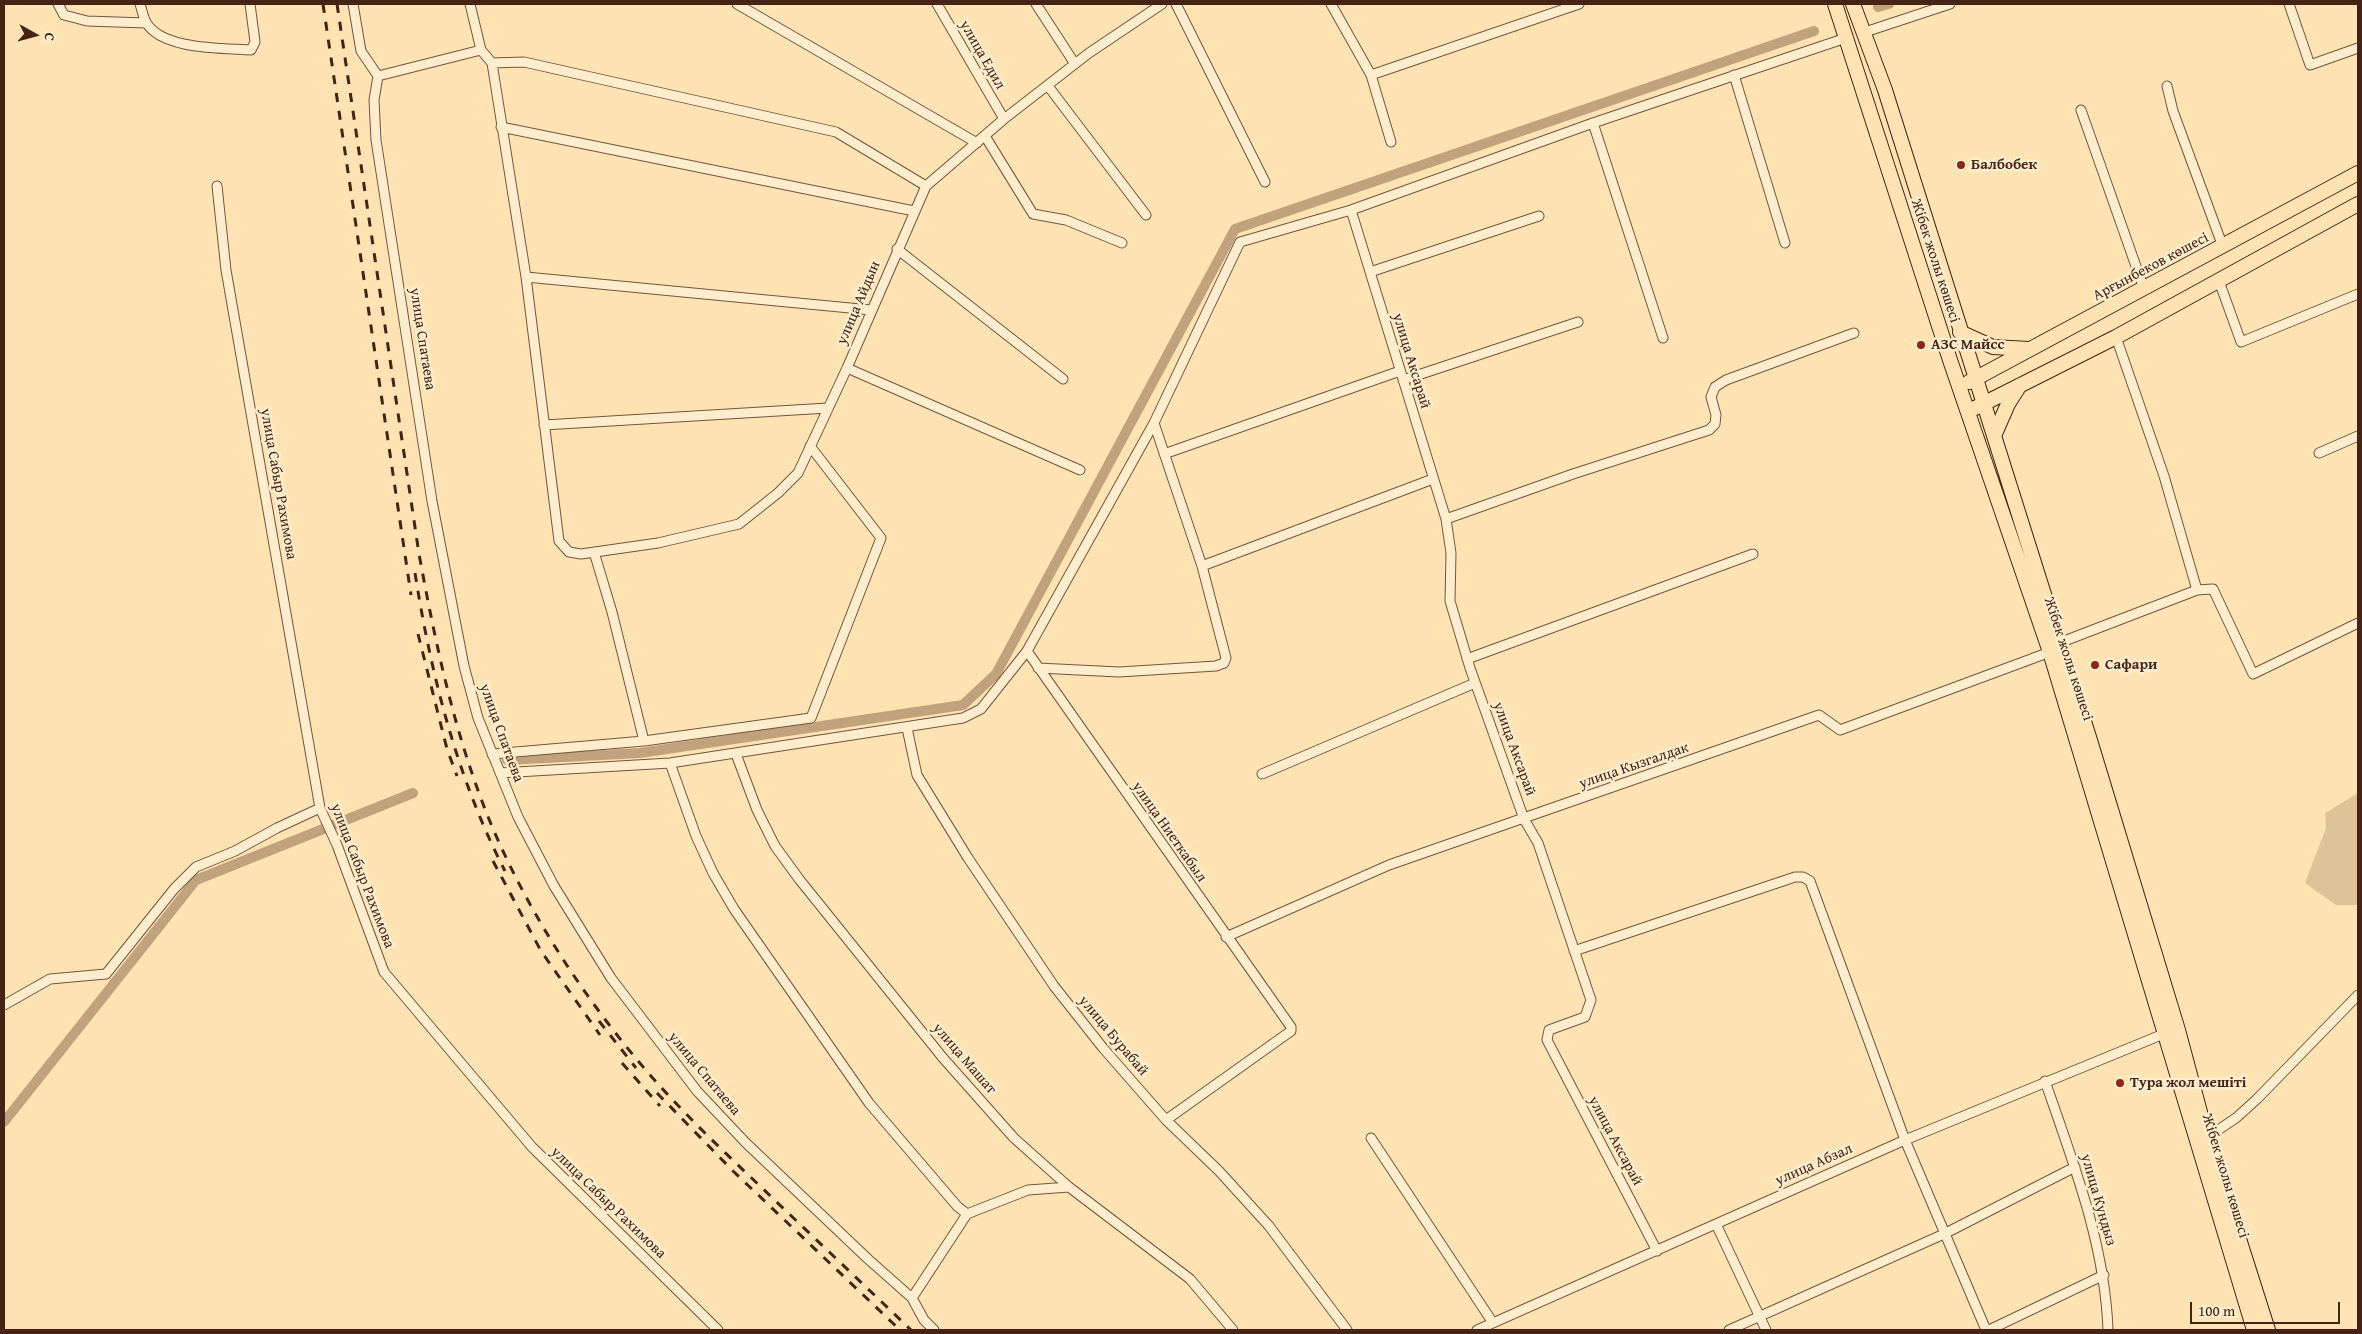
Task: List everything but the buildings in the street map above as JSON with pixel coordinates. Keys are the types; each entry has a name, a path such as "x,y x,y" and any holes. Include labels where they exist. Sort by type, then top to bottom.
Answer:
{"main road":[{"name":"Жібек жолы көшесі","path":"1835,4 1959,388 2055,647 2178,1030 2203,1140 2254,1330"},
{"name":"Жібек жолы көшесі","path":"1853,4 1862,33 1885,90 1994,436 2166,1033 2268,1330"},
{"name":"Арғынбеков көшесі","path":"1959,388 2358,173"},
{"path":"1967,411 2116,337 2358,204"},
{"path":"1960,332 1993,347 2032,348"},
{"path":"1994,436 2008,404 2020,385"}],"street":[{"path":"58,4 64,15 87,21 146,23"},
{"path":"140,4 146,23 157,33 183,46 250,50 255,42 250,4"},
{"path":"353,4 361,51 378,76 481,50"},
{"path":"470,4 481,50 492,63 526,277 544,426 828,408"},
{"path":"737,4 977,143"},
{"name":"улица Едил","path":"937,4 1004,120"},
{"path":"1036,4 1075,64"},
{"name":"улица Айдын","path":"544,426 559,541 569,552 581,554 658,543 739,524 778,493 798,472 847,368 897,249 926,186 1004,120 1075,64 1161,4"},
{"path":"1176,4 1264,182"},
{"path":"1331,4 1371,75 1391,142"},
{"path":"1371,75 1578,4"},
{"path":"1862,33 1950,4"},
{"path":"2289,4 2310,65 2358,48"},
{"path":"500,773 670,763 907,728 963,718 981,709 1027,652 1154,422 1240,242 1351,210 1593,123 1846,38"},
{"path":"492,63 524,62 836,132 926,186"},
{"path":"1734,75 1785,243"},
{"name":"улица Спатаева","path":"378,76 374,100 376,140 432,501 464,666 478,718 518,817 554,886 610,978 698,1091 746,1143 868,1259 912,1298 924,1320 934,1330"},
{"path":"1048,86 1146,215"},
{"path":"2167,86 2174,111 2223,247"},
{"path":"2081,110 2144,289"},
{"path":"1593,123 1663,338"},
{"path":"501,127 914,212"},
{"path":"985,136 1033,214 1066,220 1122,243"},
{"name":"улица Сабыр Рахимова","path":"217,186 226,270 320,808 337,845 384,972 532,1147 718,1330"},
{"name":"улица Аксарай","path":"1351,210 1446,519 1451,553 1450,601 1467,659 1524,819 1538,843 1590,1000 1585,1017 1549,1030 1547,1040 1657,1250"},
{"path":"1370,272 1539,216"},
{"path":"897,249 1063,379"},
{"path":"526,277 871,310"},
{"path":"2219,281 2241,342 2358,294"},
{"path":"1403,380 1578,322"},
{"path":"1446,519 1573,474 1709,430 1715,424 1716,415 1711,397 1715,388 1726,380 1854,333"},
{"path":"2116,337 2164,476 2197,590"},
{"path":"847,368 1080,470"},
{"path":"1164,454 1400,371"},
{"path":"1038,668 1119,672 1216,666 1224,663 1226,658 1202,566 1154,422"},
{"path":"2319,453 2358,436"},
{"path":"492,754 644,742 811,718 881,538 810,446"},
{"path":"1202,566 1433,479"},
{"path":"594,552 612,612 644,742"},
{"path":"1467,659 1754,554"},
{"path":"2055,647 2197,590 2214,589 2253,674 2358,623"},
{"name":"улица Кызгалдак","path":"1226,937 1390,865 1819,715 1840,730 2055,647"},
{"name":"улица Ниеткабыл","path":"1027,652 1290,1027 1291,1031 1166,1120"},
{"path":"1262,774 1475,683"},
{"name":"улица Бурабай","path":"907,728 917,775 968,858 1054,986 1103,1048 1166,1120 1219,1171 1269,1226 1347,1330"},
{"name":"улица Машат","path":"736,754 757,810 775,846 798,879 943,1058 1014,1138 1069,1187 1190,1279 1233,1330"},
{"path":"670,763 699,843 713,873 734,909 869,1104 967,1214"},
{"path":"4,1005 50,979 106,974 174,889 196,867 235,851 277,828 320,808"},
{"path":"1574,951 1795,876 1803,876 1810,881 1905,1140 1944,1234 1988,1330 2104,1275"},
{"path":"2203,1140 2257,1099 2358,995"},
{"name":"улица Абзал","path":"1476,1330 1905,1140 2166,1033"},
{"name":"улица Кундыз","path":"2045,1081 2075,1167 2104,1275 2108,1330"},
{"path":"1371,1138 1493,1323"},
{"path":"1729,1330 1944,1234 2075,1167"},
{"path":"912,1298 967,1214 1028,1190 1069,1187"},
{"path":"1716,1224 1766,1330"}],"shaded area":[{"path":"2358,793 2358,905 2336,905 2305,883 2326,828 2325,813"}],"waterway":[{"path":"1878,7 1889,4"},
{"path":"507,760 640,753 963,705 996,674 1235,229 1814,31"},
{"path":"4,1122 196,880 413,793"}],"railway":[{"path":"323,4 411,595"},
{"path":"337,4 419,554 432,623 457,725 478,791 491,824 522,889 558,952 599,1011 644,1068 715,1143 911,1330"},
{"path":"415,573 429,650 448,725 473,800 505,871"},
{"path":"418,634 447,749 457,776"},
{"path":"493,861 541,951 600,1035"},
{"path":"599,1021 636,1068"},
{"path":"622,1063 660,1106"},
{"path":"657,1093 733,1171 900,1330"}],"place":[{"name":"Балбобек","path":"1961,165"},
{"name":"АЗС Майсс","path":"1921,345"},
{"name":"Сафари","path":"2095,665"},
{"name":"Тура жол мешіті","path":"2120,1083"}]}
